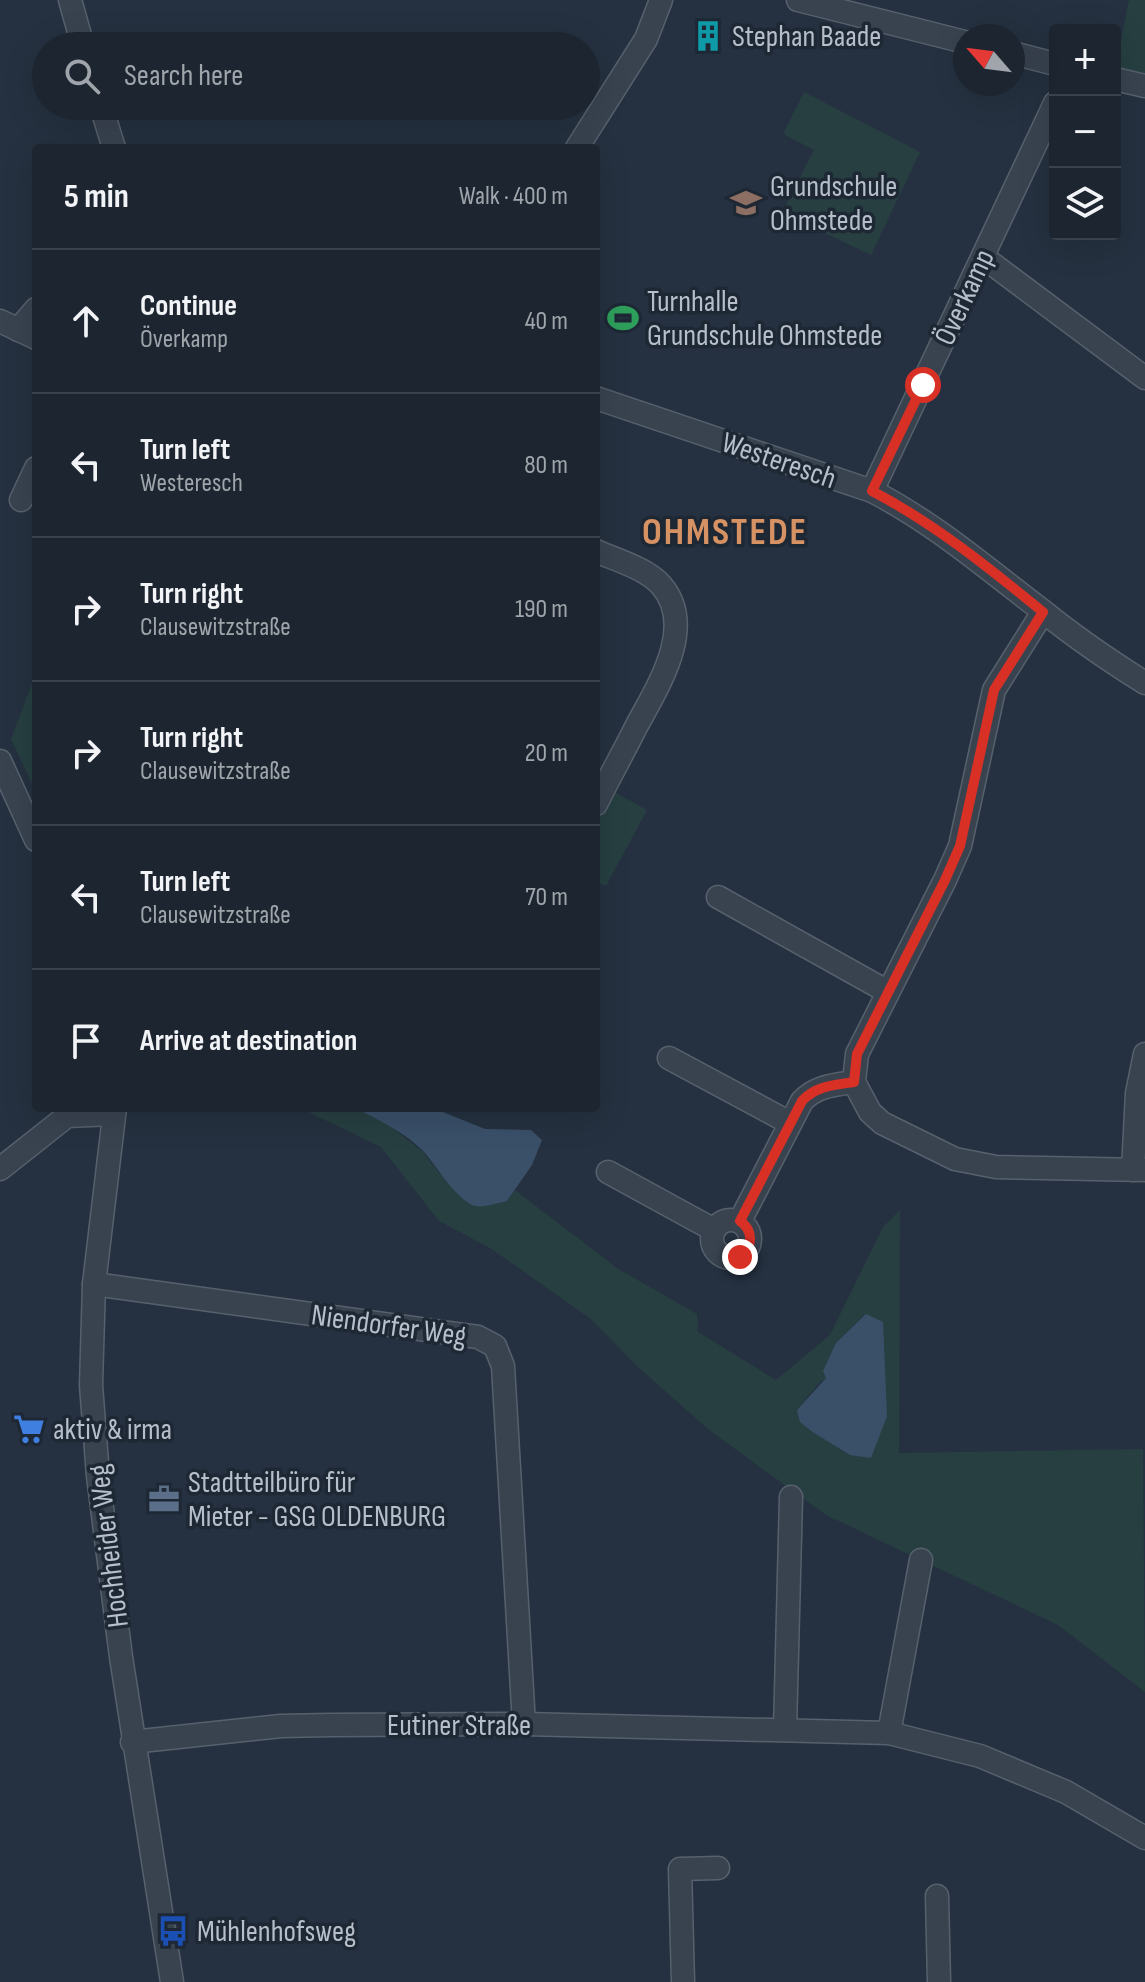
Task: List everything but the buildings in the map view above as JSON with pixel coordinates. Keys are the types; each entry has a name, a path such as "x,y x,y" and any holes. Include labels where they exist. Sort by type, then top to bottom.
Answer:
{"street":[{"path":"70,0 79,32"},
{"path":"600,112 641,49 661,0"},
{"path":"798,0 953,39"},
{"path":"1025,56 1049,62"},
{"path":"1121,80 1145,86"},
{"name":"Överkamp","path":"872,491 1049,116"},
{"path":"105,120 113,144"},
{"path":"580,144 595,120"},
{"path":"983,257 1145,378"},
{"path":"18,330 32,314"},
{"name":"Westeresch","path":"600,399 872,491 944,533 1043,612 1145,683"},
{"path":"21,500 32,477"},
{"path":"600,553 646,573 662,585 675,620 674,640 661,679 600,796"},
{"path":"1043,612 994,690 960,846 857,1054 854,1082 870,1112 882,1123 955,1159 996,1167 1139,1170 1137,1093 1145,1054"},
{"path":"1,764 32,831"},
{"path":"718,897 888,992"},
{"path":"669,1058 790,1123"},
{"path":"740,1221 790,1123 811,1091 854,1082"},
{"path":"0,1169 67,1116 105,1112"},
{"name":"Hochheider Weg","path":"115,1112 94,1284 91,1385 98,1476 132,1742 172,1982"},
{"path":"608,1172 714,1230"},
{"path":"723,1221 740,1221 751,1236 748,1249 740,1257 729,1259 718,1254 712,1242 714,1230 723,1221"},
{"name":"Niendorfer Weg","path":"94,1284 478,1337 495,1346 503,1366 524,1724"},
{"path":"785,1730 791,1497"},
{"path":"889,1733 921,1560"},
{"name":"Eutiner Straße","path":"132,1742 281,1726 524,1724 889,1733 980,1756 1066,1792 1145,1838"},
{"path":"683,1982 680,1869 718,1868"},
{"path":"937,1896 939,1982"}],"green space":[{"path":"1129,0 1145,0 1145,78 1121,72 1121,41"},
{"path":"804,92 920,152 871,255 782,213 814,150 783,134"},
{"path":"32,684 32,784 11,739"},
{"path":"600,784 647,810 606,886 600,883"},
{"path":"308,1112 363,1112 386,1123 422,1151 440,1174 507,1201 515,1190 617,1268 697,1314 698,1332 776,1380 830,1335 883,1227 900,1210 899,1453 1143,1449 1145,1692 1058,1625 826,1515 709,1430 638,1367 591,1319 490,1248 439,1221 381,1147","holes":["866,1314 850,1455 814,1433 797,1410 826,1378 836,1343"]}],"water":[{"path":"363,1112 443,1112 485,1129 531,1130 542,1140 532,1165 507,1201 474,1206 457,1193 417,1145"},
{"path":"866,1314 883,1322 887,1416 871,1458 850,1455 814,1433 800,1422 797,1410 826,1378 823,1371 836,1343"}],"place":[{"name":"Stephan Baade","path":"708,36"},
{"name":"Grundschule Ohmstede","path":"746,203"},
{"name":"Turnhalle Grundschule Ohmstede","path":"623,318"},
{"name":"aktiv & irma","path":"29,1429"},
{"name":"Stadtteilbüro für Mieter - GSG OLDENBURG","path":"164,1499"},
{"name":"Mühlenhofsweg","path":"173,1931"}],"district":[{"name":"OHMSTEDE","path":"725,531"}],"route":[{"path":"740,1257 748,1249 751,1236 740,1221 802,1101 811,1091 854,1082 857,1054 960,846 994,690 1043,612 944,533 872,491 923,385"}]}
